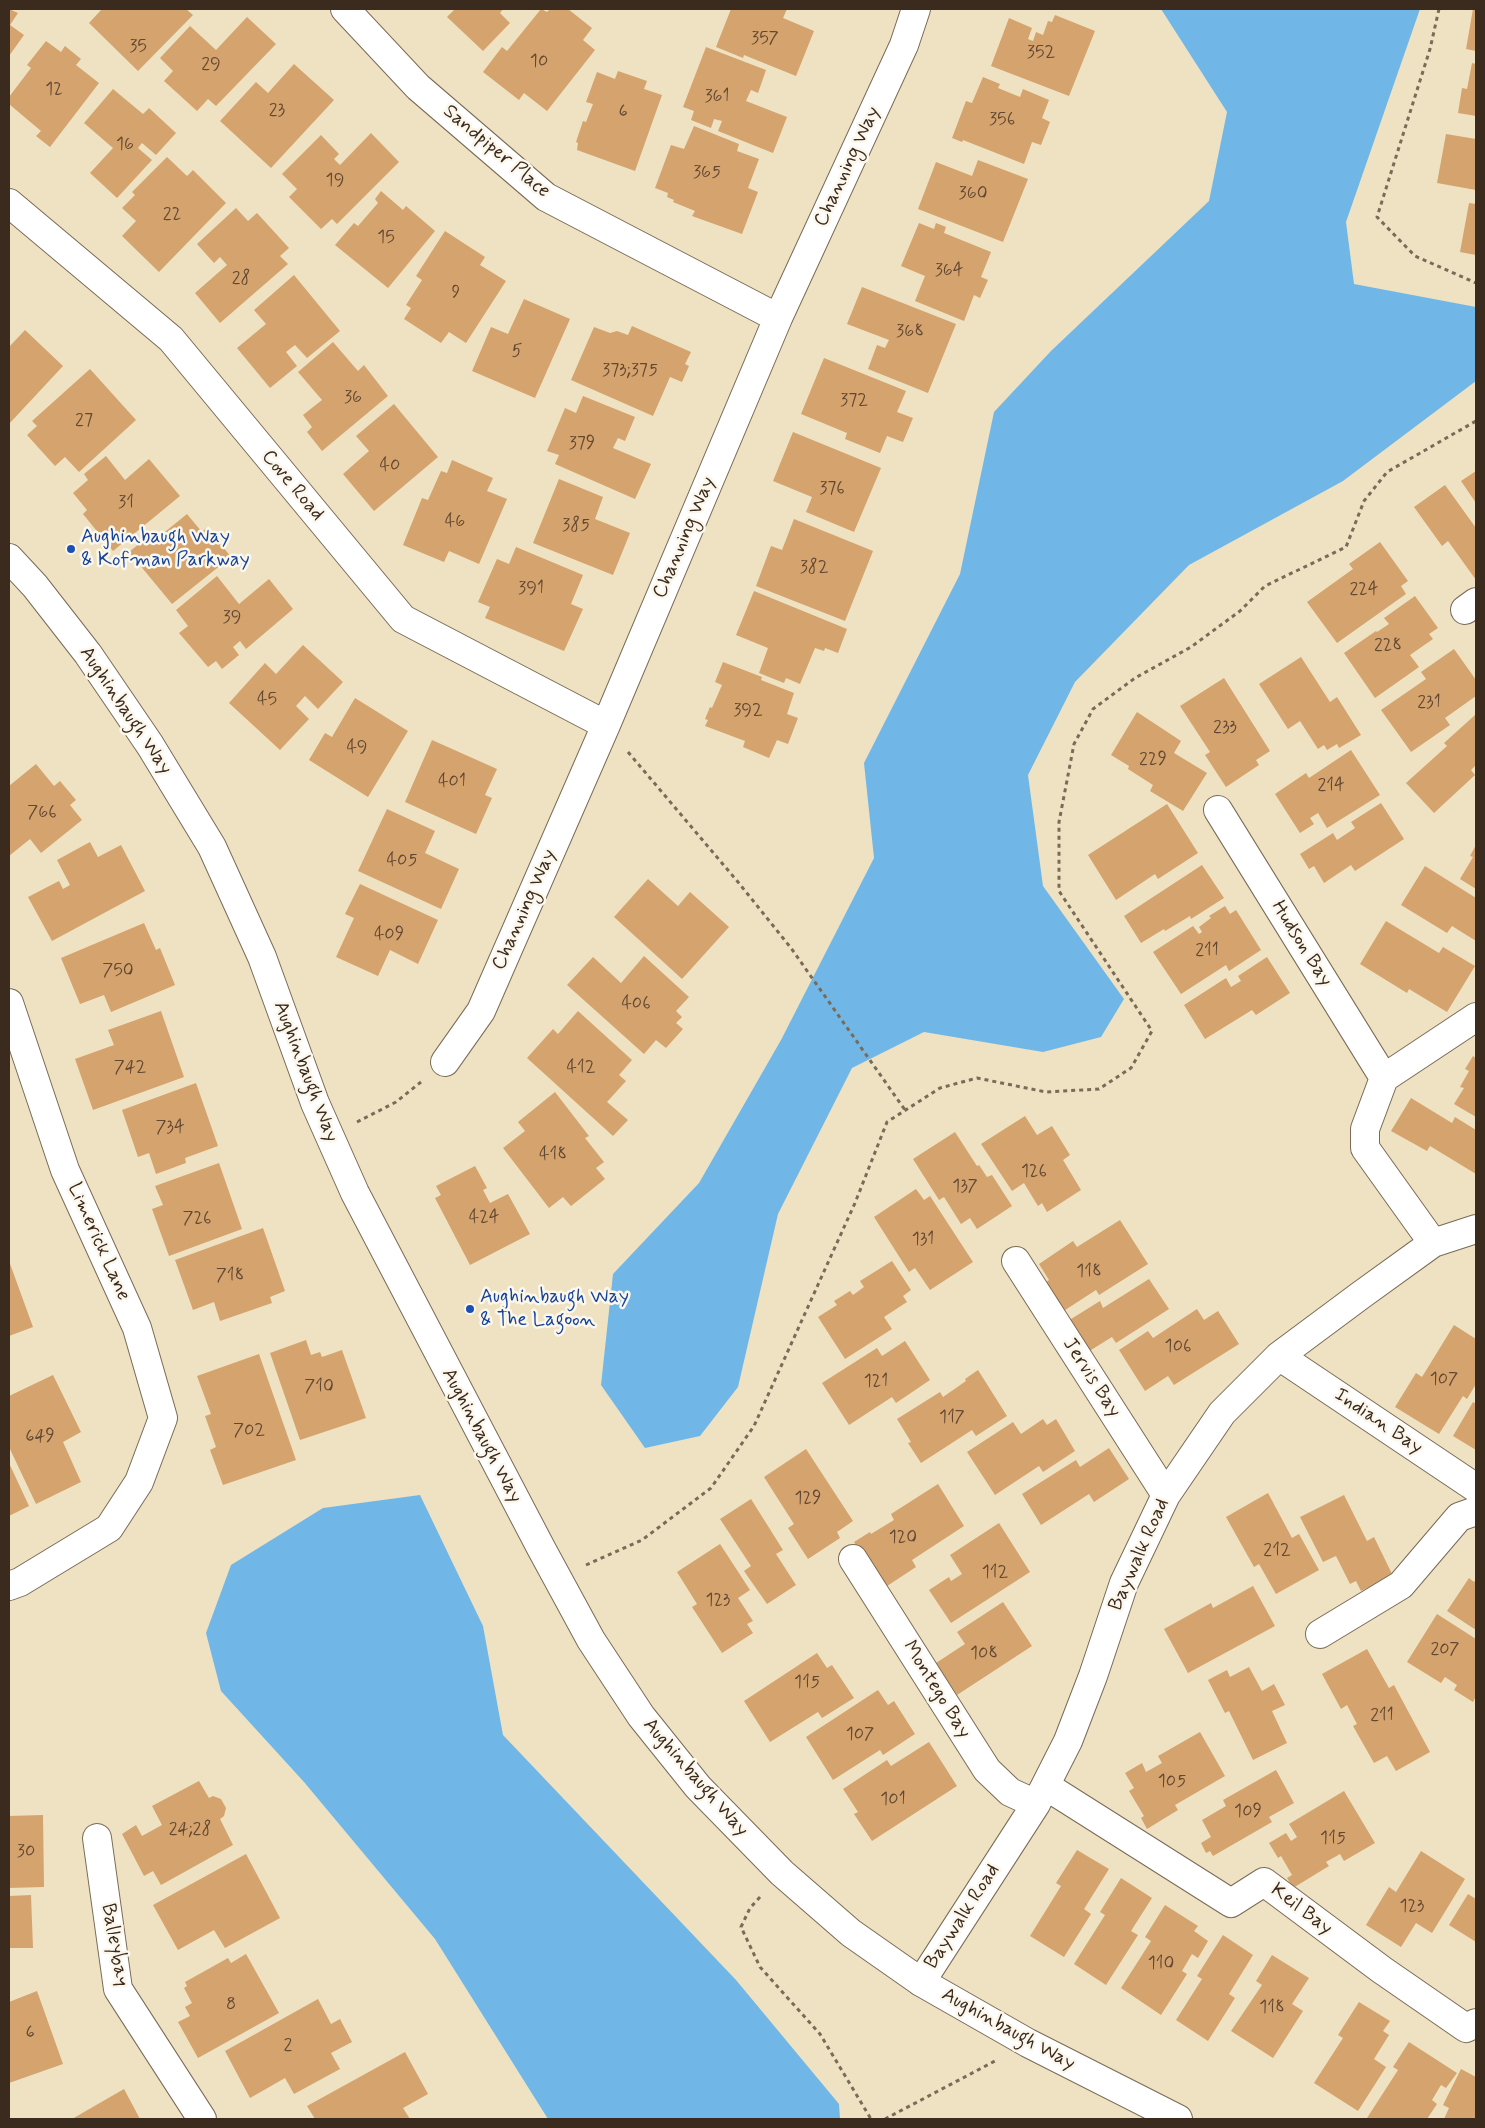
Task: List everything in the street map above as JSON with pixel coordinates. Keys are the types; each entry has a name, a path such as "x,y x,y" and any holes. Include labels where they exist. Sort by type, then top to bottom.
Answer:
{"street":[{"name":"Sandpiper Place","path":"345,9 418,87 546,197 778,318"},
{"name":"Channing Way","path":"445,1062 481,1011 606,725 778,318 904,44 916,9"},
{"name":"Cove Road","path":"9,203 170,339 402,619 606,725"},
{"name":"Aughinbaugh Way","path":"9,558 35,586 88,654 150,745 212,847 262,957 315,1103 354,1193 591,1640 641,1716 698,1787 782,1873 851,1933 921,1982 1028,2044 1178,2119"},
{"name":"Hudson Bay","path":"1218,810 1384,1078"},
{"name":"Limerick Lane","path":"9,1003 65,1170 137,1328 163,1418 139,1482 109,1528 20,1582 9,1586"},
{"path":"1433,1244 1365,1148 1365,1129 1384,1078 1476,1018"},
{"name":"Baywalk Road","path":"921,1982 1041,1795 1068,1741 1093,1676 1124,1583 1166,1495 1222,1414 1279,1356 1433,1244 1476,1229"},
{"name":"Jervis Bay","path":"1016,1261 1166,1495"},
{"name":"Indian Bay","path":"1279,1356 1476,1488"},
{"path":"1320,1634 1401,1585 1459,1517 1476,1511"},
{"name":"Montego Bay","path":"853,1559 987,1770 1010,1792 1041,1795"},
{"name":"Keil Bay","path":"1041,1795 1231,1903 1264,1882 1382,1970 1466,2028 1476,2023"},
{"name":"Balleybay","path":"97,1838 118,1989 202,2119"}],"path":[{"path":"1439,9 1430,49 1377,217 1415,256 1476,283"},
{"path":"557,1578 642,1540 711,1488 754,1426 855,1203 886,1122 940,1088 977,1078 1046,1092 1100,1089 1130,1068 1152,1031 1058,891 1058,822 1074,744 1093,709 1135,678 1191,647 1240,611 1265,586 1346,547 1364,501 1387,472 1476,421"},
{"path":"606,725 738,882 790,948 905,1110"},
{"path":"329,1136 396,1102 445,1062"},
{"path":"782,1873 750,1908 741,1928 760,1966 820,2034 871,2119"},
{"path":"885,2119 1028,2044"}],"water":[{"path":"1161,9 1420,9 1346,222 1354,284 1476,307 1476,381 1343,481 1189,565 1075,682 1028,775 1043,886 1124,999 1101,1037 1043,1052 924,1032 852,1068 778,1214 738,1387 700,1436 645,1448 601,1385 613,1274 699,1183 781,1040 874,858 864,763 960,574 994,412 1051,351 1209,201 1227,112"},
{"path":"420,1495 483,1626 503,1735 736,1980 839,2104 840,2119 548,2119 435,1939 304,1782 221,1691 206,1633 231,1565 323,1508"}],"building":[{"path":"9,9 18,13 10,25 24,35 9,56"},
{"path":"102,9 186,9 193,15 138,71 89,23"},
{"path":"455,9 503,9 500,13 510,23 483,51 447,17"},
{"path":"541,9 547,12 550,9 568,9 592,28 583,40 595,50 547,111 524,93 519,100 483,72 502,47 507,51"},
{"path":"731,9 787,9 783,18 814,31 796,76 744,55 743,58 716,47"},
{"path":"1473,9 1476,10 1476,51 1466,49"},
{"path":"1055,15 1095,31 1069,96 991,66 1009,18 1032,28 1028,39 1033,41 1036,32 1043,35 1048,21 1052,22"},
{"path":"247,17 276,44 216,106 208,99 197,111 164,81 173,71 160,58 190,26 216,50"},
{"path":"46,41 61,52 65,46 81,59 76,65 99,83 50,147 36,136 41,131 9,104 9,97 31,68 27,65"},
{"path":"706,47 766,70 758,93 751,90 746,101 787,117 773,153 718,131 722,121 714,119 711,128 691,120 694,111 683,107"},
{"path":"1472,63 1476,64 1476,116 1458,113 1462,88 1467,89"},
{"path":"294,64 334,100 271,168 220,121 256,82 268,93"},
{"path":"618,71 647,81 644,89 662,95 635,171 577,150 578,143 576,142 583,121 586,122 593,104 586,102 597,72 615,79"},
{"path":"983,77 1000,84 998,88 1020,97 1023,89 1049,100 1042,118 1050,122 1041,145 1032,142 1024,164 963,140 962,142 952,138 966,101 972,103"},
{"path":"113,89 143,114 149,108 176,133 156,155 142,143 138,148 152,160 117,198 90,173 113,148 84,123"},
{"path":"694,126 739,144 737,151 759,159 748,188 758,192 742,234 692,216 695,211 673,202 674,200 667,197 668,193 655,188 671,145 684,149"},
{"path":"371,133 399,162 337,224 332,219 321,229 289,197 297,189 282,174 321,135 339,154 334,159 340,165"},
{"path":"1446,134 1476,139 1476,190 1437,183"},
{"path":"167,157 187,176 193,170 226,203 159,272 122,236 136,221 122,208 135,195 132,192"},
{"path":"978,160 1028,179 1003,242 918,209 936,162 972,176"},
{"path":"381,191 403,210 406,206 435,231 388,288 335,245 354,223 358,226 378,203 375,199"},
{"path":"1469,203 1476,204 1476,255 1460,252"},
{"path":"236,208 248,221 257,213 289,248 280,256 288,264 220,323 195,293 227,265 220,257 214,263 197,244"},
{"path":"919,223 934,229 936,223 946,227 944,233 991,252 981,277 988,280 980,298 974,295 964,321 915,301 925,276 901,266"},
{"path":"445,231 485,257 480,265 506,281 466,343 449,332 441,343 404,319 411,308 406,305 422,280 416,276"},
{"path":"294,275 340,331 307,358 295,345 286,352 297,366 270,388 237,348 266,324 254,310"},
{"path":"862,287 956,324 928,393 868,369 877,345 885,348 889,340 847,324"},
{"path":"524,299 570,319 535,398 472,371 491,327 508,334"},
{"path":"632,326 691,352 685,364 689,366 682,382 670,377 653,416 571,380 594,327 610,333 617,331 628,335"},
{"path":"25,330 63,366 9,424 9,347"},
{"path":"333,342 358,371 364,365 388,396 322,451 307,432 312,427 303,415 322,400 298,372"},
{"path":"824,358 906,391 897,412 913,418 903,442 887,436 880,453 845,439 847,433 801,414"},
{"path":"90,369 136,420 79,472 65,457 55,466 27,435 37,426 32,421"},
{"path":"583,396 635,417 625,441 618,438 613,448 651,464 635,499 555,464 559,455 547,451 565,408 576,413"},
{"path":"394,404 438,457 374,511 343,474 369,451 356,436"},
{"path":"793,432 881,468 854,532 806,512 812,497 773,481"},
{"path":"106,456 125,480 149,459 180,496 113,551 83,514 87,510 73,493 88,480 84,474"},
{"path":"452,460 493,478 487,491 507,499 479,564 449,551 444,562 403,545 422,498 428,500 441,471 447,473"},
{"path":"1476,471 1476,503 1461,481"},
{"path":"559,479 603,497 595,519 630,533 613,575 533,543"},
{"path":"1445,485 1476,528 1476,580 1448,541 1442,546 1414,507"},
{"path":"187,514 202,532 207,527 231,557 172,604 129,552 150,535 155,540"},
{"path":"794,519 873,551 845,621 756,586 771,546 782,550"},
{"path":"1380,542 1408,581 1401,586 1406,594 1337,643 1307,602 1353,569 1349,564"},
{"path":"516,547 583,575 571,604 583,609 564,651 485,618 490,607 478,602 497,559 509,564"},
{"path":"217,576 239,604 269,579 293,609 246,649 240,641 233,647 239,655 222,669 216,661 208,667 179,633 188,626 176,610"},
{"path":"754,591 847,629 838,653 825,648 824,651 815,648 800,684 786,678 784,683 759,673 768,648 736,635"},
{"path":"1415,596 1438,628 1429,634 1433,639 1410,655 1419,667 1375,698 1344,653 1389,624 1384,618"},
{"path":"303,645 343,682 318,709 305,696 296,706 309,719 280,750 229,703 265,663 276,674"},
{"path":"1454,649 1476,680 1476,696 1445,718 1450,725 1411,752 1381,710 1426,679 1421,672"},
{"path":"1301,657 1330,702 1337,697 1361,735 1339,748 1337,744 1327,750 1324,745 1318,749 1300,721 1288,729 1259,684"},
{"path":"723,662 762,677 761,680 794,693 787,714 798,718 788,744 777,740 769,758 743,747 745,741 705,726 708,720 705,719 722,685 715,682"},
{"path":"1224,678 1270,751 1256,760 1259,765 1226,787 1205,755 1210,752 1180,706"},
{"path":"355,698 408,731 368,797 309,760 325,733 332,737"},
{"path":"1137,712 1181,741 1174,753 1207,773 1183,811 1150,791 1153,785 1128,769 1129,766 1111,755"},
{"path":"1475,715 1476,765 1471,770 1475,775 1434,813 1406,783 1447,746 1444,743"},
{"path":"432,740 497,769 485,795 492,798 476,834 405,802"},
{"path":"1351,750 1380,795 1327,828 1318,813 1310,818 1314,824 1300,833 1275,794 1306,773 1309,778"},
{"path":"36,764 54,786 60,781 76,800 70,805 82,820 41,853 30,839 9,856 9,786"},
{"path":"1381,803 1404,839 1355,871 1351,865 1324,883 1314,866 1309,869 1300,854 1333,833 1337,840 1355,828 1351,822"},
{"path":"1167,804 1198,853 1158,879 1155,874 1116,900 1088,855"},
{"path":"387,809 435,831 425,853 459,869 441,909 358,871"},
{"path":"90,842 98,857 121,845 145,891 52,941 28,897 59,881 63,889 70,885 57,860"},
{"path":"1476,845 1476,889 1460,879 1473,857 1470,856"},
{"path":"1202,865 1224,898 1191,919 1190,916 1141,943 1124,916"},
{"path":"1425,866 1476,898 1476,941 1452,926 1447,933 1401,905"},
{"path":"648,879 678,906 690,892 729,927 682,979 614,917"},
{"path":"360,884 438,920 418,964 390,950 378,976 336,957 354,918 345,914"},
{"path":"1225,906 1230,914 1236,910 1261,950 1229,971 1226,965 1181,994 1153,952 1193,926 1199,934 1202,932 1199,927 1211,918 1209,916"},
{"path":"1386,921 1439,953 1443,947 1475,966 1447,1012 1409,989 1407,993 1360,964"},
{"path":"144,923 156,950 160,948 175,985 111,1012 104,995 80,1004 61,958"},
{"path":"644,956 689,997 676,1011 682,1017 676,1023 683,1029 666,1048 656,1040 644,1054 567,985 593,957 621,983"},
{"path":"1267,957 1290,993 1256,1015 1252,1010 1205,1039 1184,1005 1226,978 1231,987 1241,981 1238,976"},
{"path":"161,1011 184,1077 93,1110 75,1059 114,1045 108,1030"},
{"path":"578,1011 632,1060 619,1075 626,1081 607,1102 628,1120 613,1136 527,1058 553,1029 558,1034"},
{"path":"1473,1056 1476,1058 1476,1117 1454,1104 1464,1088 1460,1087 1469,1071 1465,1069"},
{"path":"196,1083 218,1146 185,1158 186,1163 156,1174 149,1153 138,1157 122,1110"},
{"path":"555,1092 589,1136 585,1138 604,1162 596,1168 605,1179 571,1206 563,1197 549,1208 503,1148 525,1131 518,1122"},
{"path":"1411,1098 1452,1123 1455,1117 1476,1130 1476,1174 1430,1146 1427,1151 1391,1131"},
{"path":"1025,1116 1037,1135 1052,1126 1070,1155 1063,1160 1081,1190 1047,1212 1042,1203 1038,1206 1024,1183 1012,1191 981,1144"},
{"path":"955,1132 977,1166 979,1165 987,1177 992,1175 1012,1206 977,1229 970,1218 961,1224 944,1197 939,1200 913,1159"},
{"path":"219,1163 242,1229 169,1256 152,1209 163,1205 155,1186"},
{"path":"475,1166 487,1188 483,1190 490,1203 508,1194 530,1234 470,1265 435,1198 441,1195 436,1186"},
{"path":"916,1189 924,1200 930,1196 973,1262 930,1290 915,1268 909,1272 874,1217"},
{"path":"1120,1220 1148,1264 1099,1295 1096,1290 1059,1314 1045,1283 1049,1280 1039,1264 1073,1241 1077,1247"},
{"path":"263,1228 285,1291 270,1297 272,1303 220,1321 214,1302 193,1310 175,1260"},
{"path":"9,1261 33,1327 9,1336"},
{"path":"892,1261 911,1290 903,1296 907,1302 884,1317 892,1329 845,1359 818,1317 837,1305 834,1301 850,1291 853,1295 864,1287 860,1281"},
{"path":"1149,1279 1169,1309 1116,1343 1112,1337 1083,1355 1063,1324 1100,1301 1103,1308"},
{"path":"1197,1309 1204,1320 1218,1311 1239,1344 1174,1385 1168,1376 1145,1391 1119,1350 1148,1331 1153,1338"},
{"path":"1454,1325 1476,1339 1476,1384 1467,1399 1463,1396 1439,1434 1395,1407 1416,1373 1422,1377"},
{"path":"306,1340 311,1355 320,1352 322,1357 342,1350 366,1418 300,1440 270,1353"},
{"path":"905,1341 930,1380 896,1403 892,1397 849,1425 822,1383 877,1348 882,1356"},
{"path":"259,1354 296,1460 223,1485 210,1450 216,1447 205,1416 211,1414 197,1376"},
{"path":"978,1370 1007,1416 976,1436 972,1430 921,1463 908,1443 911,1442 897,1419 940,1392 943,1397"},
{"path":"53,1375 81,1432 63,1442 81,1482 36,1504 9,1447 9,1396"},
{"path":"1473,1402 1476,1404 1476,1450 1453,1436"},
{"path":"1043,1419 1047,1425 1056,1419 1075,1451 1043,1472 1039,1466 995,1495 967,1452 1013,1422 1021,1434"},
{"path":"1109,1448 1129,1479 1094,1502 1089,1494 1041,1525 1022,1494 1076,1460 1080,1467"},
{"path":"806,1449 853,1521 837,1532 840,1538 808,1559 788,1528 794,1524 764,1477"},
{"path":"9,1463 29,1506 9,1516"},
{"path":"938,1484 964,1526 912,1560 916,1567 884,1588 854,1542 894,1520 891,1514"},
{"path":"1268,1493 1292,1538 1299,1534 1319,1570 1276,1594 1259,1564 1254,1567 1226,1517"},
{"path":"1344,1495 1367,1541 1374,1537 1393,1576 1361,1591 1356,1581 1350,1584 1336,1556 1323,1562 1300,1517"},
{"path":"751,1499 783,1550 776,1554 796,1585 767,1604 744,1571 751,1566 720,1519"},
{"path":"999,1523 1030,1572 951,1623 929,1590 949,1577 951,1581 962,1574 950,1555"},
{"path":"720,1544 750,1590 738,1598 753,1621 747,1624 753,1633 722,1653 692,1607 697,1604 677,1572"},
{"path":"1469,1578 1474,1582 1476,1579 1476,1630 1447,1611"},
{"path":"1253,1586 1275,1626 1188,1673 1164,1629 1211,1603 1213,1608"},
{"path":"1003,1602 1032,1646 957,1695 936,1663 965,1644 957,1632"},
{"path":"1437,1614 1476,1639 1476,1696 1473,1702 1454,1690 1457,1685 1445,1677 1441,1683 1407,1662"},
{"path":"1367,1649 1389,1688 1394,1685 1430,1752 1396,1771 1387,1756 1374,1763 1353,1726 1357,1724 1347,1705 1341,1709 1322,1674"},
{"path":"817,1653 827,1668 832,1665 854,1698 822,1718 818,1712 770,1742 744,1701"},
{"path":"1249,1667 1262,1691 1274,1684 1285,1705 1272,1711 1287,1743 1253,1760 1229,1711 1225,1713 1208,1680 1227,1670 1230,1677"},
{"path":"878,1690 888,1705 894,1701 915,1734 883,1755 880,1750 833,1780 806,1737"},
{"path":"1200,1732 1225,1776 1175,1805 1178,1810 1147,1829 1141,1818 1144,1816 1129,1791 1134,1788 1125,1773 1142,1763 1146,1772 1162,1763 1158,1756"},
{"path":"929,1742 957,1786 872,1841 854,1814 858,1812 843,1789 887,1760 891,1766"},
{"path":"1276,1770 1294,1803 1269,1817 1272,1822 1213,1856 1210,1851 1206,1853 1201,1843 1211,1837 1202,1820 1226,1806 1223,1800"},
{"path":"199,1781 209,1798 213,1796 221,1799 226,1808 224,1816 220,1819 233,1845 161,1885 153,1871 144,1876 122,1834 136,1825 142,1836 162,1825 152,1806"},
{"path":"1344,1791 1375,1843 1344,1861 1340,1854 1326,1862 1329,1866 1293,1888 1287,1878 1292,1875 1281,1856 1278,1858 1269,1843 1286,1833 1291,1841 1297,1837 1289,1824"},
{"path":"43,1815 44,1887 9,1888 9,1816"},
{"path":"1077,1850 1109,1869 1084,1909 1091,1914 1064,1957 1030,1936 1061,1886 1056,1883"},
{"path":"1421,1851 1465,1879 1432,1933 1416,1923 1401,1947 1366,1925 1389,1887 1396,1892"},
{"path":"246,1854 280,1918 225,1948 214,1930 178,1950 153,1905"},
{"path":"1121,1878 1152,1898 1131,1931 1138,1935 1106,1985 1074,1964 1105,1915 1100,1912"},
{"path":"1468,1894 1476,1899 1476,1942 1449,1925"},
{"path":"31,1895 33,1948 9,1948 9,1896"},
{"path":"1165,1905 1198,1926 1194,1931 1208,1941 1198,1958 1192,1954 1182,1971 1187,1974 1161,2015 1121,1988 1151,1941 1145,1937"},
{"path":"1223,1935 1253,1955 1229,1994 1235,1998 1208,2041 1176,2020 1202,1979 1197,1976"},
{"path":"246,1954 279,2013 198,2058 178,2022 190,2016 185,2007 192,2003 184,1988 187,1986 185,1982 228,1958 231,1963"},
{"path":"1272,1955 1309,1978 1292,2004 1303,2011 1273,2058 1231,2031 1262,1985 1256,1981"},
{"path":"37,1991 63,2064 9,2083 9,2002"},
{"path":"318,1999 331,2024 340,2019 352,2042 331,2053 340,2069 294,2094 285,2078 250,2098 225,2051"},
{"path":"1359,2002 1390,2021 1383,2031 1389,2035 1374,2059 1386,2067 1358,2111 1314,2083 1343,2038 1338,2035"},
{"path":"1409,2042 1457,2073 1446,2088 1441,2085 1432,2100 1437,2104 1427,2119 1367,2118 1398,2070 1393,2067"},
{"path":"405,2052 428,2094 403,2108 410,2119 315,2119 307,2106"},
{"path":"1461,2069 1476,2077 1476,2119 1444,2119 1449,2108 1443,2105"},
{"path":"124,2089 140,2119 72,2119"}],"place":[{"name":"Aughinbaugh Way & Kofman Parkway","path":"71,549"},
{"name":"Aughinbaugh Way & The Lagoon","path":"470,1309"}]}
